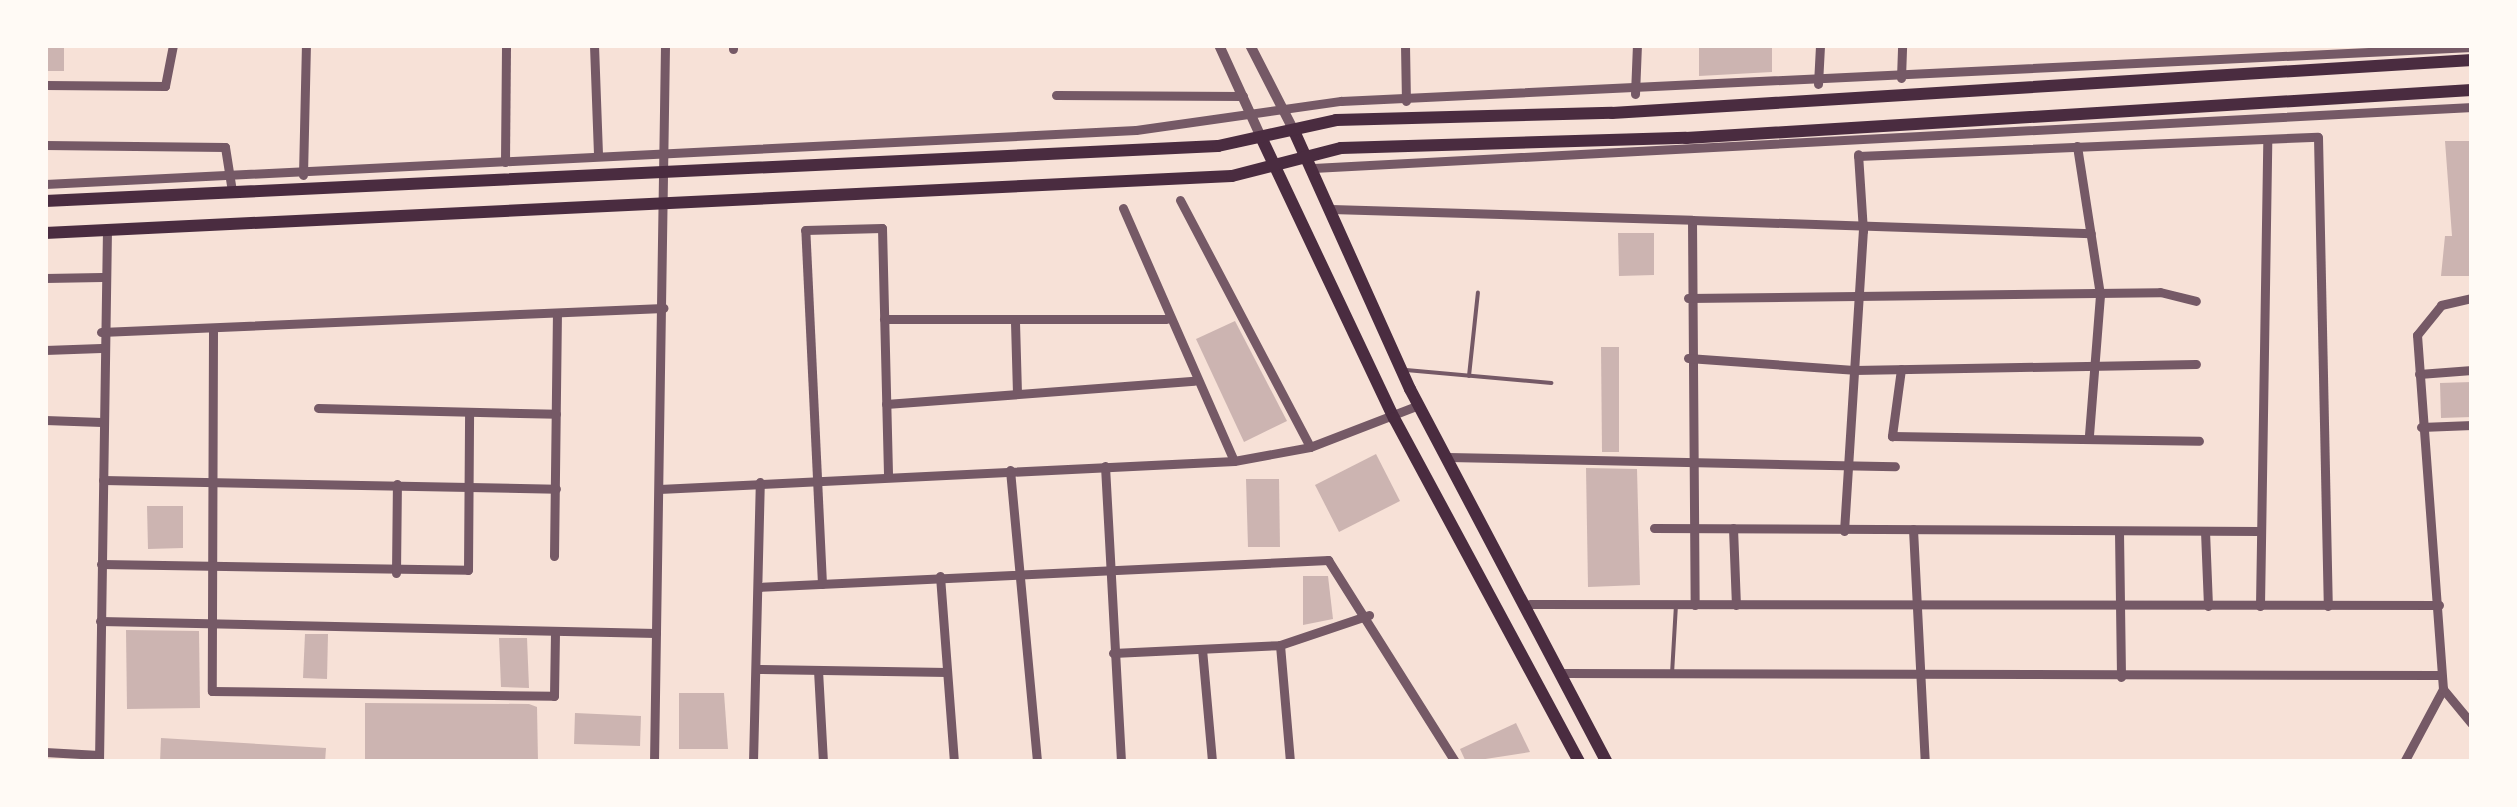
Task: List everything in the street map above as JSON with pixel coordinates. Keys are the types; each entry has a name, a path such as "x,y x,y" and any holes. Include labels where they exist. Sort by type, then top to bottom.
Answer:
{"main road":[{"path":"45,201 231,184 666,169 1261,138 1336,120 1612,114 2472,60"},
{"path":"45,233 1275,171 1311,163 1341,148 1686,138 2472,90"},
{"path":"1294,131 1418,405 1530,604 1606,762"},
{"path":"1261,138 1394,418 1579,762"}],"street":[{"path":"45,86 164,86 173,45"},
{"path":"302,174 306,45"},
{"path":"505,162 506,45"},
{"path":"594,45 598,156"},
{"path":"654,762 666,201 664,45"},
{"path":"1218,45 1261,138"},
{"path":"1250,45 1294,131"},
{"path":"1405,45 1406,101"},
{"path":"1635,94 1636,45"},
{"path":"1818,84 1820,45"},
{"path":"1901,78 1902,45"},
{"path":"45,184 231,184 302,174 1252,118 1406,101 1635,94 2341,50 2472,48"},
{"path":"1056,95 1242,96"},
{"path":"1311,163 1857,142 2472,108"},
{"path":"1858,156 2318,137 2328,606"},
{"path":"2260,606 2267,140"},
{"path":"1844,531 1845,464 1864,232 1857,142"},
{"path":"45,144 225,147 231,184"},
{"path":"2077,146 2100,296 2090,367 2089,436"},
{"path":"1180,200 1310,447"},
{"path":"1123,208 1166,319 1234,461"},
{"path":"1331,209 1692,220 1864,232 2090,233"},
{"path":"1692,220 1688,358 1694,460 1695,604"},
{"path":"822,584 805,230 882,228 888,474"},
{"path":"45,752 99,758 101,332 107,230"},
{"path":"45,278 102,277"},
{"path":"1688,298 1860,300 2160,292 2196,300"},
{"path":"2472,298 2427,317 2418,335 2420,427 2439,605 2438,675 2443,689 2472,724"},
{"path":"101,332 213,332 663,308"},
{"path":"554,556 557,315"},
{"path":"884,319 1166,319"},
{"path":"1015,322 1018,392"},
{"path":"213,332 217,481 212,691 554,696 555,631"},
{"path":"45,350 102,348"},
{"path":"1688,358 1854,370 2196,364"},
{"path":"1901,369 1892,436 2200,440"},
{"path":"2419,374 2472,370"},
{"path":"886,404 1194,381"},
{"path":"659,490 888,474 1234,461 1310,447 1394,418 1418,405"},
{"path":"318,408 556,414"},
{"path":"100,564 396,573 468,570 469,412"},
{"path":"45,420 102,422"},
{"path":"2420,427 2472,425"},
{"path":"1448,457 1895,466"},
{"path":"1104,466 1122,762"},
{"path":"1010,470 1025,571 1036,762"},
{"path":"103,480 556,489"},
{"path":"754,762 760,482"},
{"path":"396,573 397,484"},
{"path":"1654,528 2259,531"},
{"path":"1733,528 1736,605"},
{"path":"1913,529 1916,672 1925,762"},
{"path":"2205,531 2208,606"},
{"path":"2119,532 2121,677"},
{"path":"758,587 1025,571 1328,560 1368,616 1455,762"},
{"path":"940,576 954,762"},
{"path":"1530,604 1736,605 1913,600 2121,606 2439,605"},
{"path":"1113,652 1280,644 1368,616"},
{"path":"100,621 656,633"},
{"path":"1280,644 1290,762"},
{"path":"1202,649 1212,762"},
{"path":"756,669 947,672"},
{"path":"818,670 823,762"},
{"path":"1563,673 2438,675"},
{"path":"2404,762 2443,689"}],"lane":[{"path":"1469,376 1478,292"},
{"path":"1401,370 1551,383"},
{"path":"1672,674 1676,604"}],"building":[{"path":"45,45 64,45 64,71 45,71"},
{"path":"1699,45 1772,45 1772,72 1699,76"},
{"path":"2445,141 2472,141 2472,276 2441,276 2445,236 2452,236"},
{"path":"1618,233 1654,233 1654,275 1619,276"},
{"path":"1235,321 1287,421 1244,442 1196,339"},
{"path":"1601,347 1619,347 1619,452 1602,452"},
{"path":"2472,382 2472,417 2441,418 2440,383"},
{"path":"1376,454 1400,501 1339,532 1315,485"},
{"path":"1586,468 1637,469 1640,585 1588,587"},
{"path":"1246,479 1279,479 1280,547 1248,547"},
{"path":"147,506 183,506 183,548 148,549"},
{"path":"1303,576 1328,576 1333,619 1303,625"},
{"path":"126,630 199,631 200,708 127,709"},
{"path":"305,634 328,634 327,679 303,678"},
{"path":"499,638 527,638 529,688 501,687"},
{"path":"679,693 724,693 728,749 679,749"},
{"path":"365,703 529,704 537,707 538,762 365,762"},
{"path":"575,713 641,716 640,746 574,744"},
{"path":"1516,723 1530,752 1466,762 1460,749"},
{"path":"161,738 326,748 325,762 160,762"}]}
